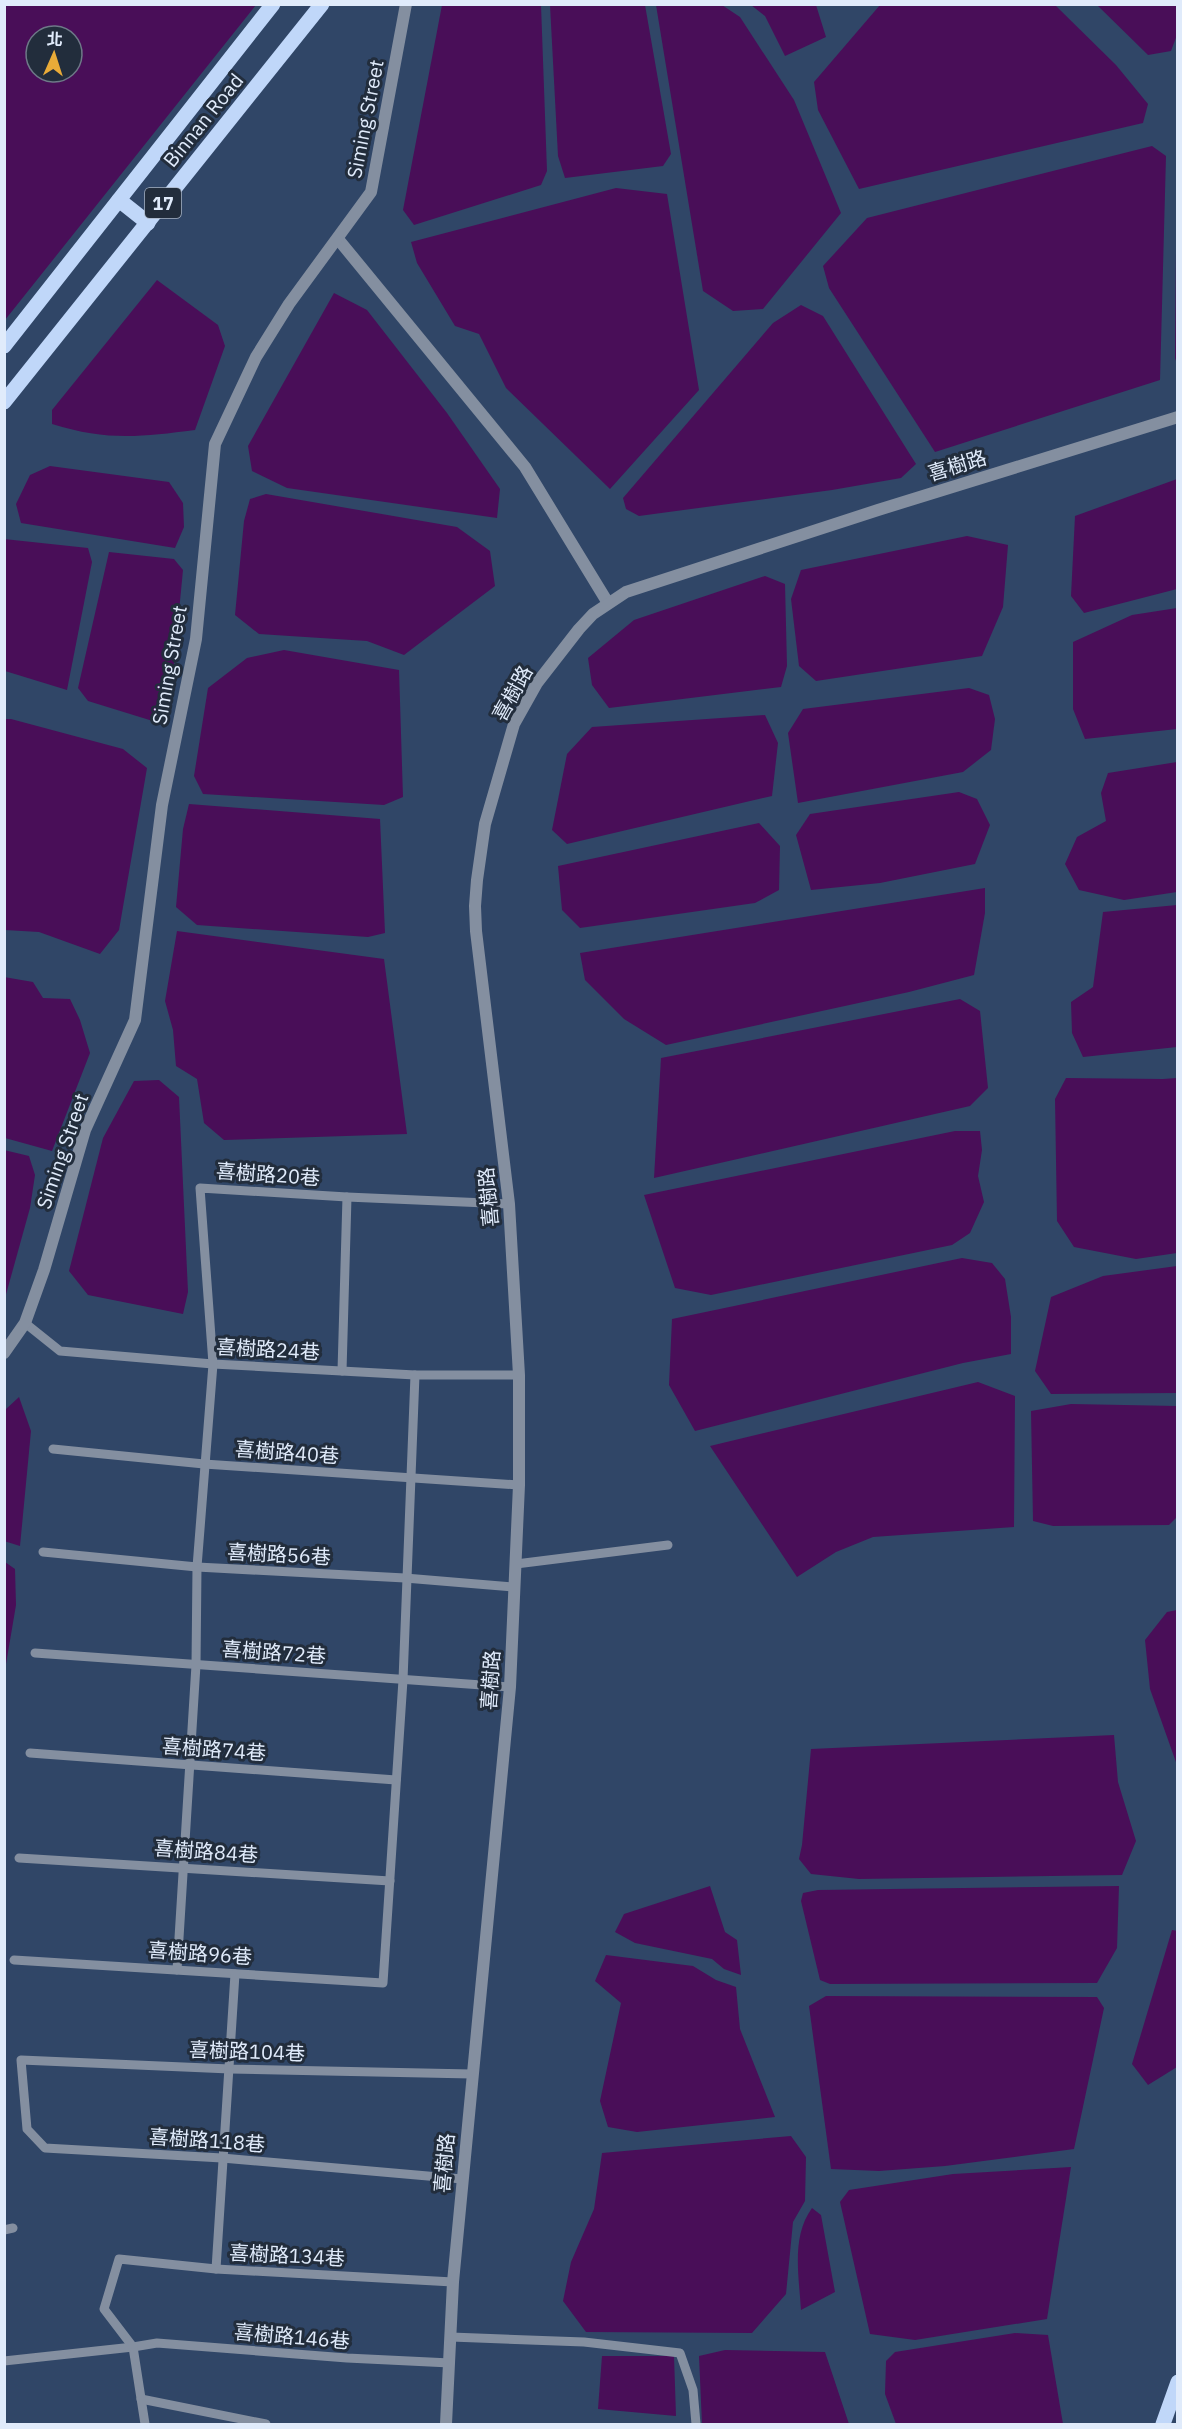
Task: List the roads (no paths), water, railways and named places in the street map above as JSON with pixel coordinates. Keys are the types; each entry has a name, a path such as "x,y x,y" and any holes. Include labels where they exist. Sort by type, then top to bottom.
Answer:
{"main road":[{"name":"Binnan Road","path":"4,346 273,4"},
{"name":"Binnan Road","path":"4,402 322,4"},
{"path":"119,200 148,223"},
{"path":"1163,2424 1178,2382"}],"street":[{"name":"Siming Street","path":"4,1353 25,1323 44,1270 85,1130 135,1020 162,805 196,639 216,444 256,357 289,304 371,192 406,4"},
{"path":"338,239 525,467 608,603"},
{"name":"喜樹路","path":"446,2424 453,2282 510,1687 516,1564 519,1375 509,1204 476,931 475,906 482,842 496,781 514,724 537,683 593,614 626,592 1178,417"}],"lane":[{"name":"喜樹路20巷","path":"213,1364 200,1188 509,1204"},
{"path":"342,1371 348,1197"},
{"name":"喜樹路24巷","path":"25,1323 60,1351 213,1364 415,1375 519,1375"},
{"path":"177,1970 196,1665 197,1568 213,1364"},
{"path":"390,1881 403,1680 405,1578 415,1375"},
{"name":"喜樹路40巷","path":"53,1449 204,1464 519,1485"},
{"path":"516,1564 668,1545"},
{"name":"喜樹路56巷","path":"43,1552 197,1568 405,1578 514,1587"},
{"name":"喜樹路72巷","path":"35,1653 510,1687"},
{"name":"喜樹路74巷","path":"30,1753 396,1780"},
{"name":"喜樹路84巷","path":"19,1858 390,1881"},
{"name":"喜樹路96巷","path":"14,1960 383,1983 390,1881"},
{"path":"216,2269 235,1974"},
{"name":"喜樹路104巷","path":"21,2060 230,2069 472,2074"},
{"name":"喜樹路118巷","path":"21,2060 27,2129 45,2148 222,2158 462,2179"},
{"name":"喜樹路134巷","path":"133,2347 104,2309 120,2259 216,2269 453,2282"},
{"path":"451,2337 584,2342 680,2353 693,2390 696,2424"},
{"name":"喜樹路146巷","path":"4,2361 157,2343 347,2358 450,2363"},
{"path":"133,2347 145,2424"},
{"path":"141,2399 266,2424"}]}
